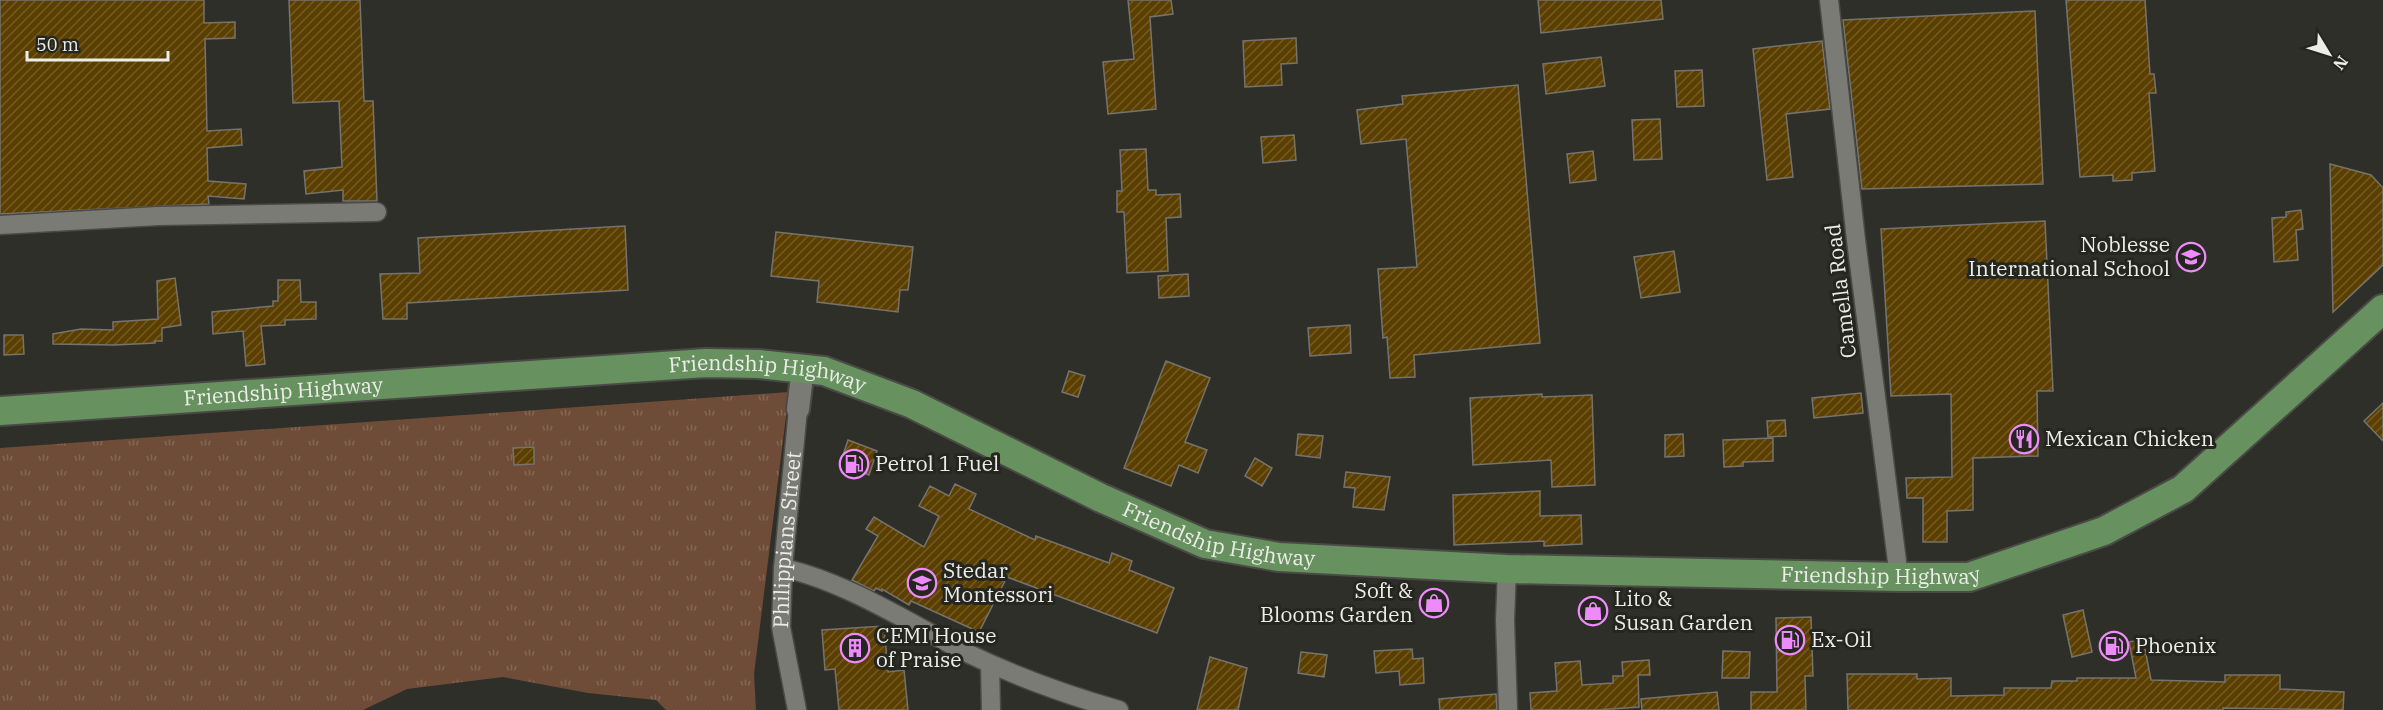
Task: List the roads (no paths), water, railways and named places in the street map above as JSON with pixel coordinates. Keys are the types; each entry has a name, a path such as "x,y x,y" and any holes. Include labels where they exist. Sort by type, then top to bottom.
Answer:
{"main road":[{"name":"Friendship Highway","path":"0,411 706,363 803,368 824,371 912,404 1101,498 1205,544 1279,557 1507,569 1969,577 2104,531 2183,489 2383,309"}],"street":[{"name":"Camella Road","path":"1829,0 1856,240 1899,577"},
{"path":"0,225 158,216 377,212"},
{"name":"Philippians Street","path":"797,710 781,627 783,568 803,368"},
{"path":"783,568 801,572 874,604 990,664 1119,710"},
{"path":"1507,569 1505,620 1508,710"},
{"path":"990,664 991,710"}],"place":[{"name":"Noblesse International School","path":"2191,257"},
{"name":"Mexican Chicken","path":"2024,439"},
{"name":"Petrol 1 Fuel","path":"854,464"},
{"name":"Stedar Montessori","path":"922,583"},
{"name":"Soft & Blooms Garden","path":"1434,603"},
{"name":"Lito & Susan Garden","path":"1593,611"},
{"name":"Ex-Oil","path":"1790,640"},
{"name":"Phoenix","path":"2114,646"},
{"name":"CEMI House of Praise","path":"855,648"}]}
